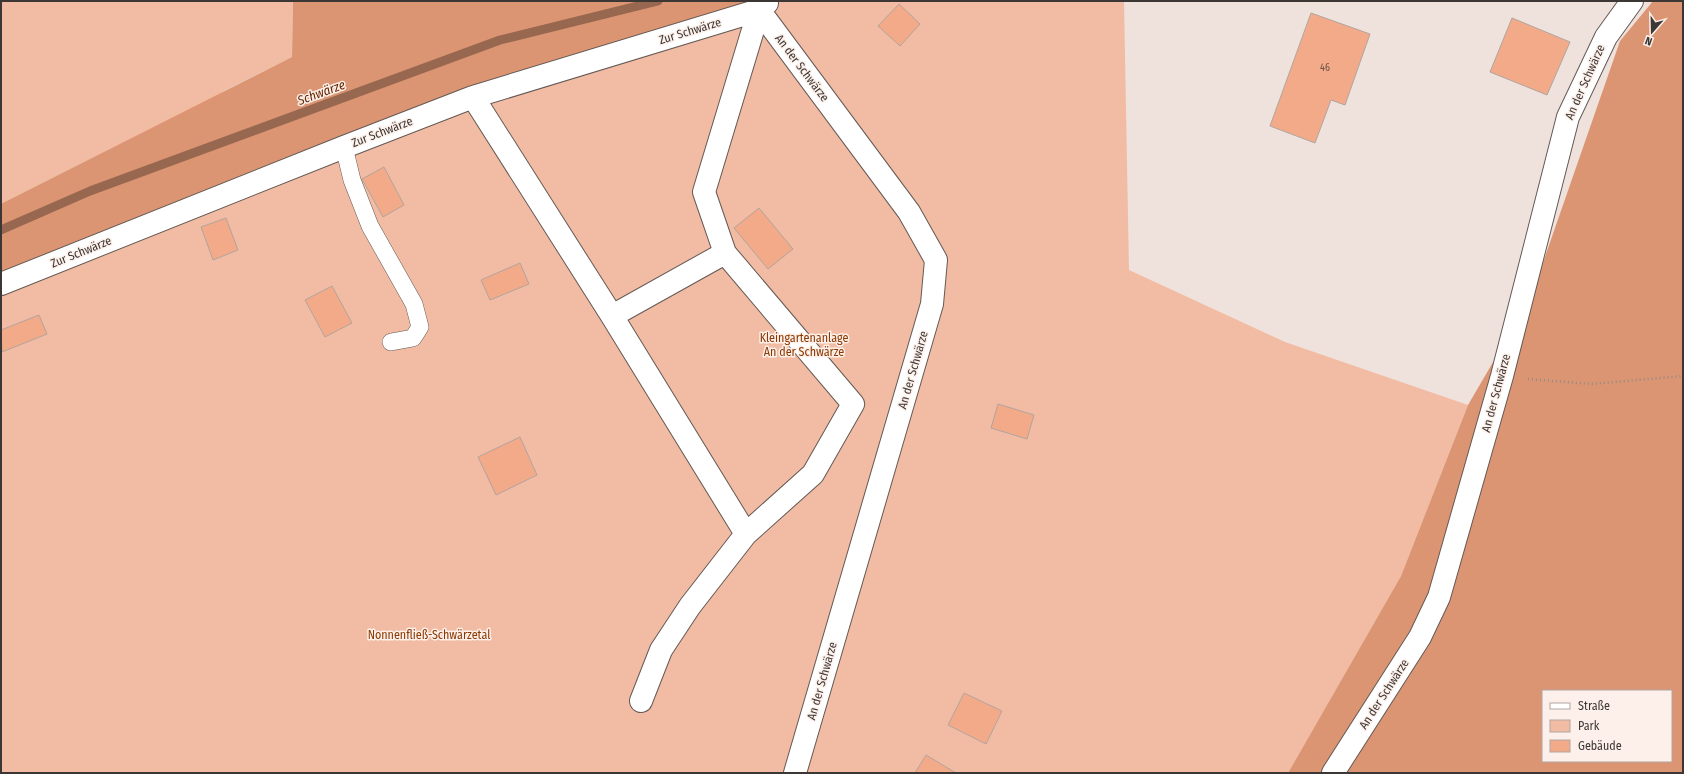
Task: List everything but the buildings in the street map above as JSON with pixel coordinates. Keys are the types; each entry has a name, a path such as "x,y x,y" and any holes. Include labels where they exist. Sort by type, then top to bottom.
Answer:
{"street":[{"name":"An der Schwärze","path":"1333,773 1420,637 1439,597 1502,376 1568,117 1606,37 1632,1"},
{"name":"An der Schwärze","path":"765,5 909,212 936,260 932,304 795,773"},
{"name":"Zur Schwärze","path":"1,284 344,146 473,97 765,5"},
{"path":"641,701 661,650 690,606 746,534 813,474 853,404 725,253 704,192 765,5"},
{"path":"473,97 612,316 746,534"},
{"path":"612,316 725,253"}],"lane":[{"path":"344,146 352,180 370,226 414,304 420,327 413,338 391,342"}],"path":[{"path":"1502,376 1591,384 1683,376"}],"green space":[{"name":"Kleingartenanlage An der Schwärze","path":"1,1 293,1 292,57 222,92 551,1 1124,1 1129,270 1285,342 1468,405 1401,576 1288,773 1,773"}],"shaded area":[{"path":"293,1 770,1 473,97 1,284 1,204 292,57"},
{"path":"1653,1 1683,1 1683,773 1288,773 1401,576 1468,405 1531,297 1620,41"}],"waterway":[{"name":"Schwärze","path":"1,230 90,191 500,40 658,1"}],"park label":[{"name":"Nonnenfließ-Schwärzetal","path":"429,635"}]}
